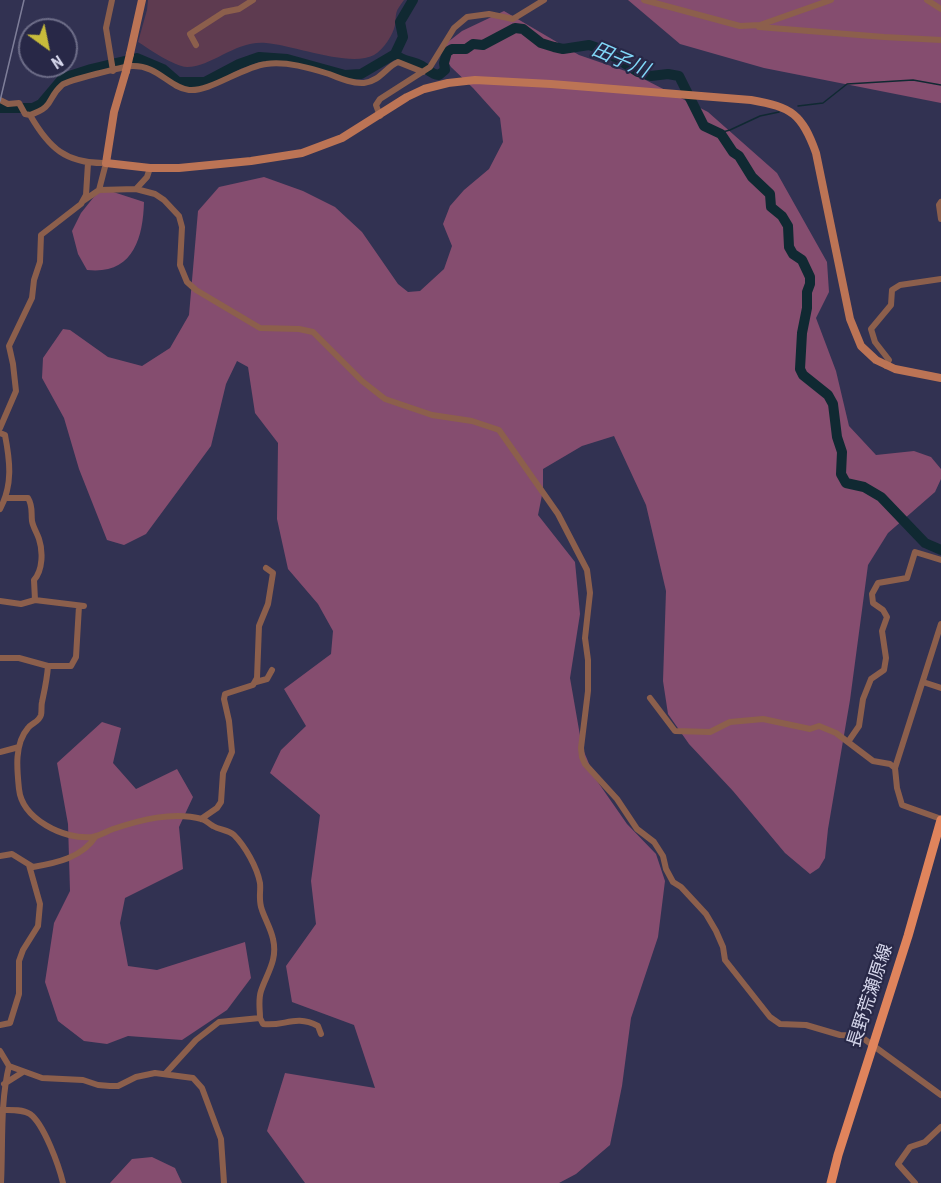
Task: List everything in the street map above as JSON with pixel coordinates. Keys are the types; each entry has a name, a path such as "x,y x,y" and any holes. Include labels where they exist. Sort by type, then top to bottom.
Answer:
{"main road":[{"name":"長野荒瀬原線","path":"831,1183 908,936 941,819"}],"street":[{"path":"112,0 106,28 113,71"},
{"path":"99,190 114,112 126,72 142,0"},
{"path":"196,45 190,34 224,12 239,9 253,0"},
{"path":"380,116 376,105 380,99 426,70 454,28 467,17 489,14 513,19 544,0"},
{"path":"644,0 733,25 884,38 941,40"},
{"path":"750,26 760,25 831,0"},
{"path":"929,0 941,9"},
{"path":"27,113 47,108 61,86 70,80 134,66 153,69 166,79 189,90 203,88 256,65 274,63 311,68 350,81 364,83 386,72 398,62 426,70"},
{"path":"0,100 8,104 19,103 44,136 63,155 88,164 106,163 150,168 251,161 302,153 342,138 424,88 448,83 475,81 551,84 751,100 775,104 791,111 803,122 816,153 850,319 861,346 886,366 904,372 941,378"},
{"path":"83,201 86,195 88,164"},
{"path":"136,189 147,177 150,168"},
{"path":"0,509 6,498 11,463 5,435 0,430 16,391 9,346 32,298 34,280 40,262 41,235 99,190 136,189 155,194 164,200 178,216 182,227 180,265 187,282 196,290 260,328 299,329 313,332 362,381 385,399 432,416 472,421 499,430 558,514 587,570 591,592 585,638 588,691 581,748 585,764 617,799 637,829 654,842 663,856 673,882 681,887 706,915 723,947 725,960 770,1017 780,1024 806,1025 840,1035 860,1036 940,1091"},
{"path":"941,202 939,205 941,219"},
{"path":"886,366 889,360 875,342 872,329 891,305 892,290 900,285 941,279"},
{"path":"6,498 28,498 32,504 32,523 40,541 42,562 38,576 34,580 35,600"},
{"path":"848,742 859,726 863,699 870,679 884,670 886,658 882,631 887,617 883,610 873,603 872,594 878,583 907,578 915,552 941,560"},
{"path":"201,819 217,808 221,802 223,773 232,752 225,694 253,685 258,678 259,626 268,604 273,573 266,568"},
{"path":"0,601 21,604 35,600 81,606 76,657 71,666 48,666 19,658 0,658"},
{"path":"941,624 896,768 897,788 902,805 941,819"},
{"path":"48,666 46,693 42,701 41,715 27,728 17,757 21,801 27,811 40,822 59,832 87,838 133,823 174,815 201,819 231,833 244,849 257,874 260,884 261,909 274,943 274,956 269,975 261,992 260,1018 263,1024 298,1019 311,1022 318,1026 321,1034"},
{"path":"255,682 267,679 272,670"},
{"path":"923,682 941,688"},
{"path":"650,699 675,730 710,732 730,723 763,719 810,729 819,726 836,733 873,760 896,768"},
{"path":"0,752 19,747"},
{"path":"0,856 12,854 33,867 57,864 87,847 96,836"},
{"path":"0,1026 9,1023 19,994 19,961 38,926 40,904 29,865"},
{"path":"165,1074 196,1040 219,1022 260,1018"},
{"path":"0,1051 9,1066 42,1078 83,1080 98,1085 118,1086 136,1077 149,1074 193,1078 202,1088 221,1139 224,1183"},
{"path":"1,1181 1,1110 9,1066"},
{"path":"4,1084 23,1072"},
{"path":"1,1110 22,1111 32,1115 47,1139 60,1169 63,1183"},
{"path":"915,1183 898,1164 910,1147 925,1142 941,1127"}],"shaded area":[{"path":"148,0 404,0 397,11 394,29 388,42 374,55 351,59 266,43 255,43 234,49 206,63 187,67 169,61 138,42"},
{"path":"628,0 941,0 941,103 764,68 680,44"},
{"path":"504,11 579,55 634,74 708,112 777,173 827,262 829,292 816,318 836,371 849,426 876,455 914,451 931,457 941,469 941,479 935,492 888,533 868,565 825,858 819,868 810,874 785,853 733,791 689,744 668,714 663,681 666,591 646,505 614,436 582,446 543,469 543,490 538,515 575,562 580,614 570,678 582,747 595,778 627,824 656,854 665,881 658,937 631,1018 622,1086 610,1145 576,1174 559,1183 305,1183 267,1131 285,1073 375,1088 354,1025 292,1002 286,966 316,924 311,881 320,815 270,773 281,750 306,726 284,689 331,654 333,631 318,604 288,569 277,519 278,443 255,413 248,367 237,361 226,384 211,446 146,534 124,545 107,540 79,469 64,418 42,378 43,358 63,329 70,330 108,357 142,366 170,348 189,315 198,211 219,187 264,177 303,191 335,207 362,232 398,284 408,292 420,291 444,269 452,246 443,224 450,206 464,190 489,169 503,142 500,118 451,67 439,49 462,31"},
{"path":"101,188 144,202 141,229 132,252 125,261 115,267 87,270 78,254 72,231 81,213"},
{"path":"102,722 121,728 113,763 136,789 177,769 193,797 179,827 183,869 125,898 120,923 128,966 157,970 245,942 251,978 227,1010 182,1040 128,1036 107,1044 84,1041 58,1021 45,982 54,923 70,891 68,824 57,763"},
{"path":"152,1157 175,1168 182,1183 110,1183 132,1159"}],"waterway":[{"path":"395,54 403,37 400,22 413,0"},
{"name":"田子川","path":"395,54 439,75 445,70 447,52 452,49 466,49 473,44 483,45 515,28 523,29 541,43 554,47 563,49 589,45 604,50 638,72 651,76 668,74 679,76 704,126 721,134 752,177 770,194 771,207 782,216 788,226 789,247 793,254 802,260 810,277 802,333 800,369 803,375 828,395 833,404 837,437 842,452 841,474 846,483 864,487 881,497 925,543 941,550"},
{"name":"田子川","path":"0,108 33,108 41,104 63,78 137,58 163,69 178,82 205,82 239,64 259,57 287,59 345,75 361,74 395,54"},
{"path":"798,106 823,103 847,84 913,80 941,85"},
{"path":"719,133 760,116 779,112"}],"railway":[{"path":"0,101 24,0"}]}
